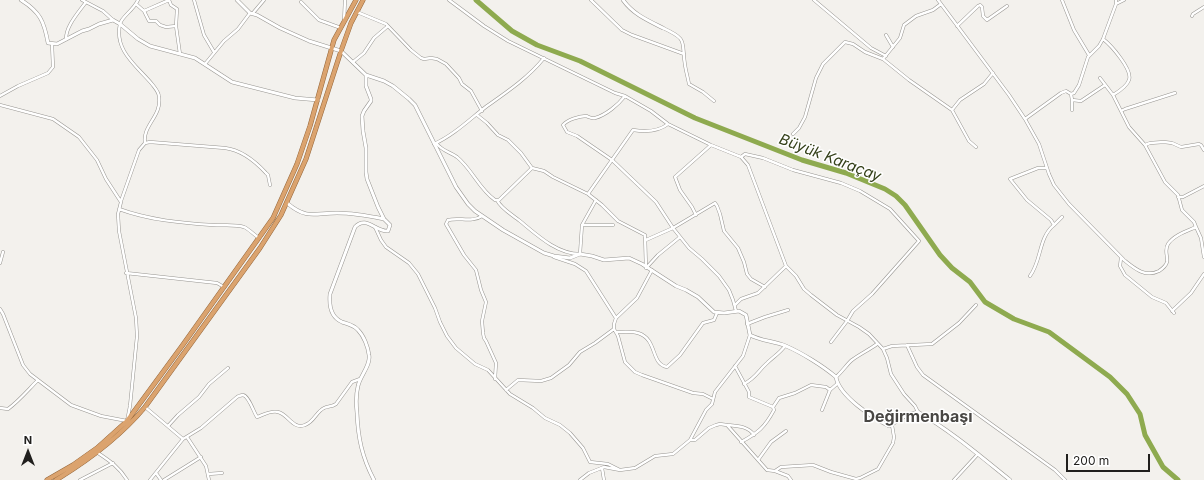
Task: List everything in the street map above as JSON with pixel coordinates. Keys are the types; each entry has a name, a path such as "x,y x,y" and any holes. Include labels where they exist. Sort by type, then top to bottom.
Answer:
{"highway":[{"path":"48,480 97,448 127,420 174,358 273,218 288,187 310,126 332,48 344,21 356,0"},
{"path":"56,480 98,453 128,427 145,407 260,248 287,203 306,159 340,51 351,23 363,0"}],"street":[{"path":"21,0 42,20 46,29 48,43 52,44 57,44 82,31 113,20"},
{"path":"82,0 103,11 138,39 150,46 195,58 232,82 295,98 318,100"},
{"path":"138,0 131,12 122,18 119,40 121,47 149,81 159,97 158,112 146,131 144,138 145,143"},
{"path":"144,11 169,0 171,5 177,9 176,26 180,54"},
{"path":"194,0 204,35 214,52"},
{"path":"237,0 252,13 294,35 340,51 366,75 384,81 409,99 415,105 456,187 468,204 482,216 503,230 544,253 575,264 586,271 616,318 615,330 625,362 635,372 693,393 703,394 713,399"},
{"path":"204,64 264,0"},
{"path":"344,21 345,0"},
{"path":"449,0 499,35 615,93 625,96 651,111 668,124 711,145 741,157 748,165 786,266 796,276 804,289 837,316 864,330 883,349 891,374 918,412 938,424 1010,480"},
{"path":"591,0 622,30 684,54"},
{"path":"623,0 630,10 640,17 680,37 684,46 685,65 689,84 714,102"},
{"path":"814,0 870,48 886,56"},
{"path":"938,0 993,73 1025,119 1039,144 1054,185 1069,204 1131,266 1146,274 1157,272 1167,263 1166,249 1168,244 1176,237 1196,227"},
{"path":"1062,0 1074,30 1089,55"},
{"path":"1071,94 1074,93 1079,85 1089,55 1099,46 1103,39 1116,2 1124,0"},
{"path":"66,40 66,34 73,20 86,2"},
{"path":"301,2 316,18 341,28"},
{"path":"136,4 144,11 149,21 156,21 160,25 166,27 176,26"},
{"path":"883,59 900,38 904,25 916,16 933,10 941,4"},
{"path":"957,26 978,6 982,7 983,16 987,20 1007,6"},
{"path":"1192,16 1204,7"},
{"path":"357,12 388,26 418,56 424,59 436,59 446,64 459,78 462,84 471,91 482,111"},
{"path":"352,63 364,53 374,38 388,26"},
{"path":"886,35 893,47"},
{"path":"1103,39 1117,54 1128,71 1130,79 1128,83 1113,96"},
{"path":"793,134 799,128 805,117 816,78 823,64 845,42 853,44 864,52 883,59 909,80 952,110 969,141 976,147"},
{"path":"0,96 18,86 48,73 53,67 52,44"},
{"path":"435,144 458,130 530,74 544,58"},
{"path":"952,110 960,100 984,84 993,73"},
{"path":"366,75 366,86 371,99 362,116 366,148 367,179 384,219 390,225 389,230 382,231 367,223 362,223 358,224 353,230 330,294 329,301 330,308 334,316 340,321 354,326 359,330 365,340 370,356 357,387 356,399 359,440 362,452 374,480"},
{"path":"1100,78 1113,96 1129,127 1145,145 1165,182 1176,192 1182,210 1194,222 1201,238 1204,257"},
{"path":"1072,100 1081,101 1105,85"},
{"path":"1025,119 1062,93 1066,91 1071,94"},
{"path":"1121,111 1175,93"},
{"path":"1071,94 1072,110"},
{"path":"625,96 618,105 597,117 593,118 583,116 564,123 563,125 567,132 577,136 612,160 656,202 672,228 689,248 720,276 729,290 736,311"},
{"path":"0,105 53,119 79,137 97,160 121,202"},
{"path":"477,115 498,135 508,140 521,153 532,168 544,171 588,194 618,221 645,234 646,268"},
{"path":"588,194 633,130 650,131 662,129 668,124"},
{"path":"0,309 4,314 22,365 30,374 71,404 101,416 127,420 130,406 137,336 136,318 119,231 119,209 139,150 145,143 162,142 236,150 249,158 268,175 270,185"},
{"path":"1145,145 1164,142 1182,147 1201,144 1204,150"},
{"path":"435,144 458,158 484,191 497,200 510,214 552,246 563,251 592,256 604,260 629,258 652,270 676,286 698,297 714,312 739,311 746,315 750,335 743,356 715,392 712,404 706,410 690,440 673,454 655,456 635,468 620,470 607,467 602,468 589,473 580,480"},
{"path":"696,215 680,190 674,177 711,145"},
{"path":"741,157 745,154 763,158 793,170 840,183 860,191 890,209 919,241 872,294 853,311 831,342"},
{"path":"497,200 532,168"},
{"path":"1047,168 1038,168 1010,179 1027,200 1051,220 1054,225"},
{"path":"1178,197 1183,197 1204,186"},
{"path":"580,254 582,225 596,200"},
{"path":"287,203 302,214 318,215 337,213 368,215 384,219"},
{"path":"646,240 672,228 715,203 724,231 738,248 747,274 751,279 765,287"},
{"path":"119,209 145,217 163,220 214,226 241,226 248,229 259,238"},
{"path":"482,216 478,219 452,219 448,220 446,224 476,270 486,302 482,321 483,333 496,363 495,379"},
{"path":"1030,276 1038,261 1042,242 1046,233 1062,217"},
{"path":"582,225 613,225"},
{"path":"375,227 386,247 409,263 418,274 452,344 475,364 488,370 510,394 533,408 545,418 560,424 584,448 590,462 608,464 620,470"},
{"path":"646,268 658,255 680,237"},
{"path":"0,263 4,252"},
{"path":"554,256 570,258 580,254"},
{"path":"1121,257 1120,266 1125,275 1152,297 1166,304 1173,312 1191,293 1204,274"},
{"path":"735,305 741,299 758,294 786,266"},
{"path":"616,318 637,298 652,270"},
{"path":"126,273 217,283 224,287"},
{"path":"883,349 892,346 932,344 959,323 976,306"},
{"path":"747,324 788,310"},
{"path":"506,390 518,380 541,381 551,378 568,365 580,352 615,330 636,332 645,336 650,340 653,353 662,365 667,367 680,355 700,327 706,321 714,320 717,313"},
{"path":"750,335 764,341 785,346 824,367 836,377 837,384 856,406 889,426 907,415 918,412"},
{"path":"836,377 845,369 850,361 867,352 877,344"},
{"path":"907,345 917,367 923,375 1055,470 1065,480"},
{"path":"744,384 754,379 767,363 780,354 785,346"},
{"path":"735,366 749,392 749,397 773,407"},
{"path":"168,426 178,415 199,398 209,384 228,368"},
{"path":"150,480 183,439 207,423 237,397 243,395 245,396 251,404 257,417 270,412 281,412 294,424 304,426 313,420 322,409 336,404 352,382 360,379"},
{"path":"0,408 8,409 11,407 38,380"},
{"path":"822,410 830,390 837,384"},
{"path":"741,442 754,435 768,422 774,410 773,407 779,398 795,393 812,385 826,387 830,390"},
{"path":"145,407 183,439"},
{"path":"690,440 695,440 716,424 747,428 754,435"},
{"path":"727,425 767,470 775,471 788,476 791,480"},
{"path":"775,471 781,467 813,465 856,479 860,478 878,468 893,443 894,437 892,425"},
{"path":"758,460 771,442 786,431"},
{"path":"188,437 206,466 209,480"},
{"path":"98,453 113,463 127,480"},
{"path":"954,480 978,454"},
{"path":"164,480 200,458"},
{"path":"80,480 113,463"},
{"path":"602,468 604,480"},
{"path":"156,473 161,480"},
{"path":"208,474 222,473"}],"waterway":[{"name":"Büyük Karaçay","path":"476,0 512,31 537,45 580,61 695,118 802,160 846,173 885,189 896,196 905,205 940,255 952,268 970,282 985,302 1014,319 1049,332 1110,377 1127,394 1140,414 1145,435 1163,467 1178,480"}],"district":[{"name":"Değirmenbaşı","path":"918,417"}]}
